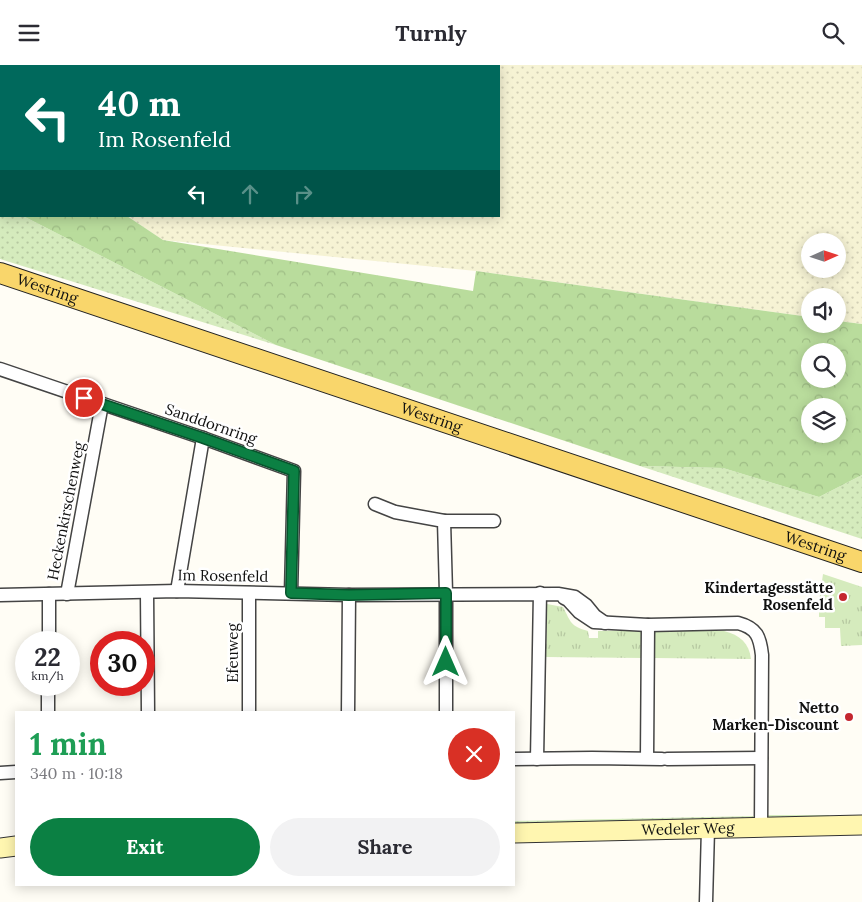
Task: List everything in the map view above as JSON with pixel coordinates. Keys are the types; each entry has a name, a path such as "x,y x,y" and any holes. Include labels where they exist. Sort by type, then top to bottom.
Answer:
{"main road":[{"name":"Westring","path":"0,273 862,562"},
{"name":"Wedeler Weg","path":"515,833 862,825"},
{"path":"0,848 15,846"}],"street":[{"name":"Sanddornring","path":"0,369 294,471 291,593"},
{"name":"Heckenkirschenweg","path":"66,594 102,404"},
{"path":"177,591 203,438"},
{"path":"375,504 395,512 444,521 494,521"},
{"path":"444,521 446,711"},
{"name":"Im Rosenfeld","path":"0,595 177,591 349,595 540,593 558,594 594,622 648,625 738,623 748,626 756,633 762,655 761,828"},
{"path":"147,593 148,711"},
{"name":"Efeuweg","path":"249,593 249,711"},
{"path":"537,759 540,593"},
{"path":"49,594 49,631"},
{"path":"348,711 349,595"},
{"path":"647,758 648,625"},
{"path":"48,696 48,711"},
{"path":"515,759 760,758"},
{"path":"0,773 15,772"},
{"path":"706,902 708,829"}],"shaded area":[{"path":"500,65 862,65 862,324 846,322 846,288 801,288 801,316 476,271 163,240 128,217 500,217"}],"green space":[{"path":"0,217 25,217 276,345 0,259"},
{"path":"25,217 128,217 163,240 473,291 476,271 801,316 801,333 846,333 846,322 862,324 862,475 819,497 723,468 640,466 276,345"},
{"path":"640,466 723,468 819,497 862,475 862,539"},
{"path":"823,574 862,587 862,645 841,646 840,628 825,628 825,617 819,617"},
{"path":"547,604 563,607 572,623 588,631 589,638 598,638 598,631 643,630 643,658 546,657"},
{"path":"654,630 724,631 739,637 746,644 751,659 654,658"},
{"path":"767,815 829,815 828,818 770,819"},
{"path":"753,816 753,819 515,827 515,821"}],"place":[{"name":"Kindertagesstätte Rosenfeld","path":"843,597"},
{"name":"Netto Marken-Discount","path":"849,717"}],"route":[{"path":"84,398 294,471 291,593 349,595 446,593 446,662"}]}
